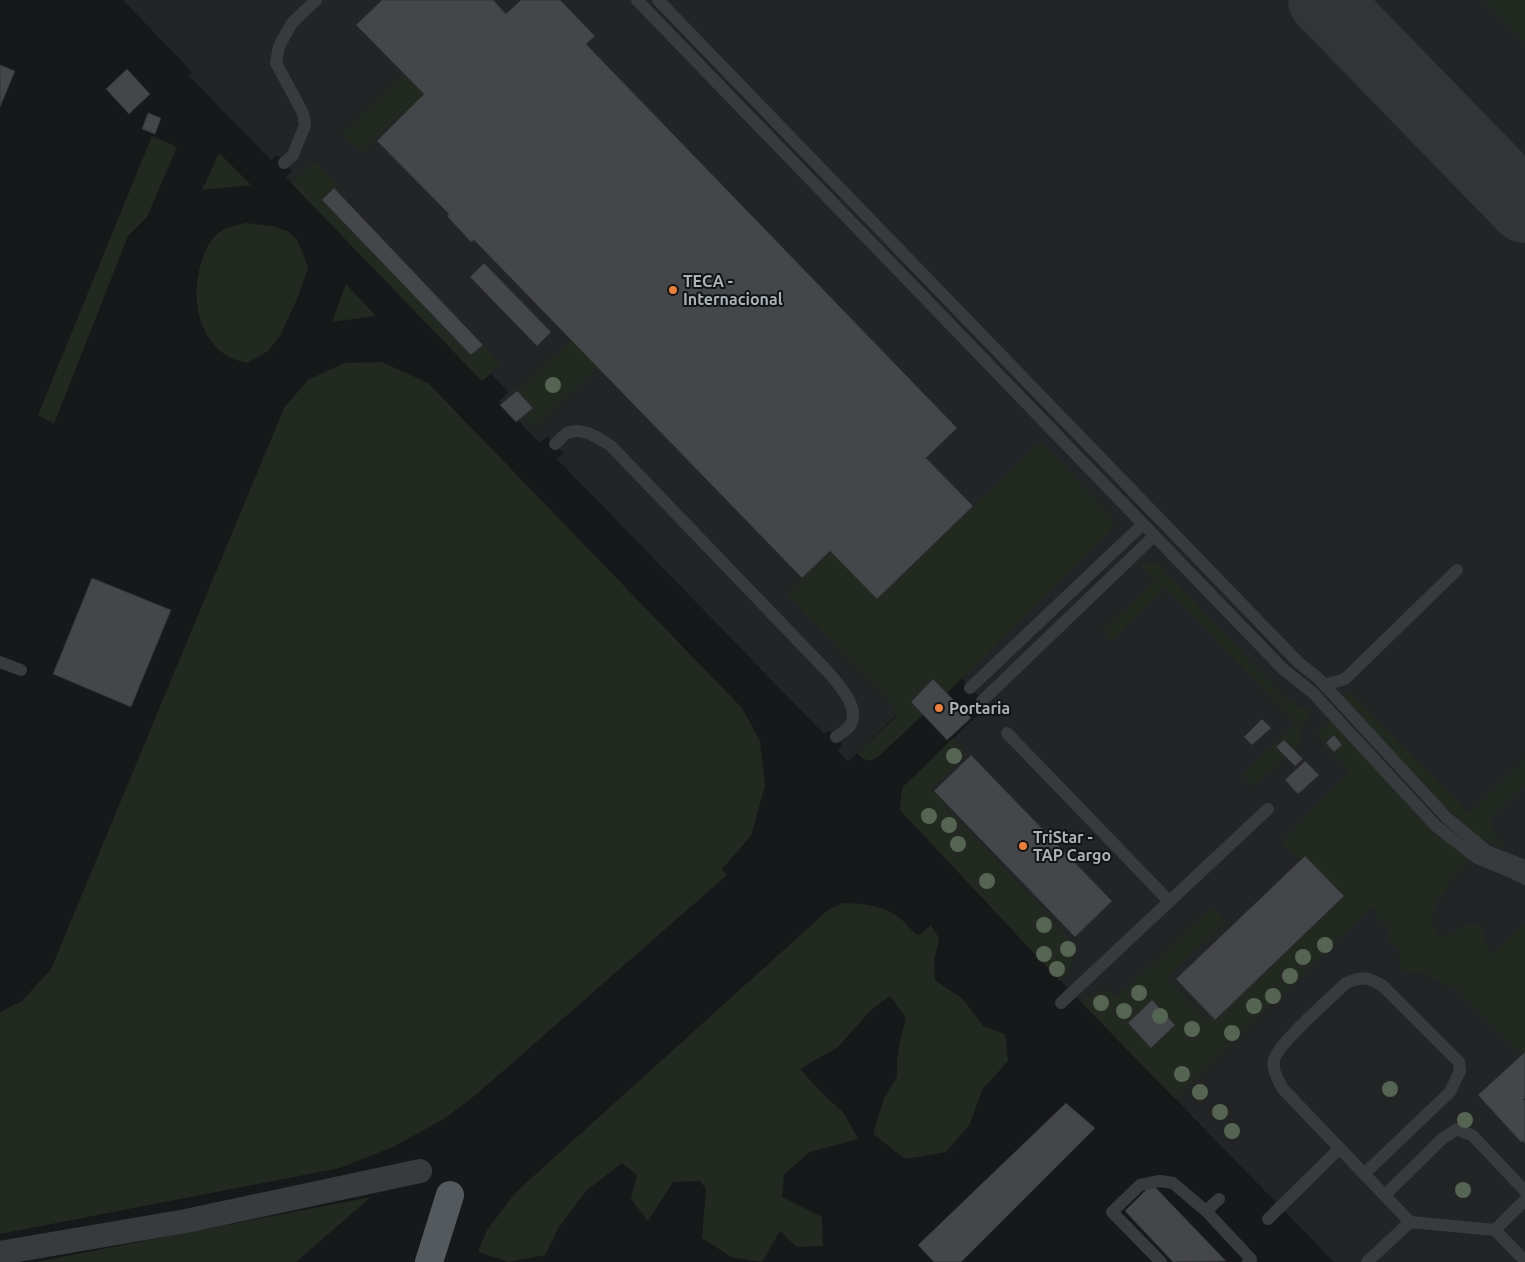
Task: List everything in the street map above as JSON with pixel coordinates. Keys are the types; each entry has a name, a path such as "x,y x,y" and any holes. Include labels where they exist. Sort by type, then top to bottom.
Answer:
{"main road":[{"path":"429,1262 450,1195"}],"street":[{"path":"0,1253 186,1221 420,1171"}],"lane":[{"path":"284,163 292,155 305,125 303,113 276,63 279,46 292,23 316,0"},
{"path":"637,0 1283,669 1312,692 1436,826 1476,858 1525,879"},
{"path":"658,0 1292,656 1324,685 1447,818 1487,851 1525,866"},
{"path":"555,444 566,434 580,431 597,436 611,446 822,666 847,695 853,714 850,726 836,737"},
{"path":"970,688 1143,524"},
{"path":"982,701 1154,536"},
{"path":"1324,685 1345,679 1457,570"},
{"path":"0,662 21,670"},
{"path":"1007,733 1168,901"},
{"path":"1061,1003 1168,901 1268,810"},
{"path":"1364,1174 1450,1092 1460,1071 1459,1062 1383,986 1373,980 1360,977 1346,983 1282,1045 1274,1058 1273,1071 1283,1089 1364,1174 1385,1195 1410,1222 1495,1230 1525,1262"},
{"path":"1385,1195 1442,1139 1457,1129 1473,1136 1525,1191"},
{"path":"1268,1219 1340,1148"},
{"path":"1160,1262 1112,1212 1140,1184 1160,1181 1173,1183 1206,1211 1251,1259 1248,1262"},
{"path":"1206,1211 1218,1198"},
{"path":"1495,1230 1525,1200"},
{"path":"1367,1262 1410,1222"}],"shaded area":[{"path":"123,0 1525,0 1525,1262 1334,1262 1082,1003 900,810 902,788 987,706 949,664 848,762 838,750 843,745 829,730 824,734 557,459 563,453 547,436 540,443 499,401 508,392 491,374 482,381 286,177 292,171 277,155 271,160 189,76 192,72"},
{"path":"1483,0 1525,0 1525,43"},
{"path":"404,73 424,94 362,153 341,134"},
{"path":"152,136 177,147 147,217 128,236 54,424 38,415"},
{"path":"219,153 251,185 202,190"},
{"path":"314,161 338,185 322,200 471,355 483,345 500,364 482,381 291,183"},
{"path":"246,223 273,226 287,231 296,238 308,268 298,297 280,336 268,351 247,363 231,358 218,349 208,337 198,308 197,292 202,260 211,241 226,228"},
{"path":"346,284 376,316 332,322"},
{"path":"571,340 598,368 535,428 523,416 532,408 517,391"},
{"path":"382,362 428,383 742,708 760,741 765,786 751,836 722,869 727,875 477,1094 444,1119 393,1147 340,1168 0,1234 0,1012 22,1001 51,969 284,408 308,380 344,363"},
{"path":"1041,441 1112,516 1111,530 947,693 933,679 911,702 923,715 878,757 872,760 864,759 857,753 896,717 894,707 786,593 830,551 877,599"},
{"path":"1144,563 1157,563 1288,700 1310,711 1311,715 1301,726 1301,740 1295,751 1284,740 1286,757 1254,787 1242,775 1296,723 1166,588 1111,641 1102,631 1155,581 1141,566"},
{"path":"1350,692 1469,813 1525,758 1525,785 1492,817 1492,829 1505,844 1502,849 1476,835 1430,793 1342,696"},
{"path":"1331,720 1456,849 1470,860 1449,883 1448,889 1437,901 1431,919 1438,935 1450,935 1463,925 1482,924 1486,943 1493,954 1525,923 1525,1052 1521,1055 1456,990 1460,986 1446,986 1425,973 1406,972 1400,966 1399,949 1388,940 1388,929 1376,919 1377,910 1373,906 1175,1099 1082,1003 1094,993 1102,991 1118,995 1212,907 1226,922 1167,977 1207,1020 1339,899 1281,842 1349,771 1315,735"},
{"path":"953,738 967,754 931,789 1068,937 1072,961 1069,971 1060,981 900,810 902,788"},
{"path":"843,903 882,908 897,916 918,936 931,925 939,938 934,962 935,980 963,999 983,1026 1005,1034 1008,1061 982,1090 970,1124 946,1152 905,1159 873,1134 884,1098 897,1077 897,1060 906,1018 890,996 871,1010 838,1047 800,1069 844,1113 858,1139 810,1152 784,1174 782,1197 822,1217 823,1246 797,1247 780,1231 762,1262 731,1257 702,1238 706,1189 700,1181 673,1182 648,1221 631,1199 637,1175 622,1163 586,1191 559,1227 545,1255 509,1262 478,1252 487,1230 516,1192 828,910"},
{"path":"371,1197 296,1262 36,1262"}],"building":[{"name":"TECA - Internacional","path":"382,0 493,0 506,14 521,0 560,0 595,36 586,44 957,428 926,458 973,506 877,599 830,551 802,578 474,240 471,242 447,216 449,214 377,141 424,94 356,25"},
{"path":"0,65 15,71 0,107"},
{"path":"127,69 150,94 129,114 106,89"},
{"path":"148,113 161,118 155,134 142,129"},
{"path":"334,188 483,345 471,355 322,200"},
{"path":"484,263 551,332 537,346 470,277"},
{"path":"517,391 533,408 516,422 500,405"},
{"path":"92,578 171,610 131,707 53,674"},
{"name":"Portaria","path":"933,679 971,718 947,740 911,702"},
{"path":"1262,719 1271,728 1252,745 1244,737"},
{"path":"1334,735 1342,745 1334,752 1326,743"},
{"path":"1284,740 1303,759 1295,766 1276,747"},
{"name":"TriStar - TAP Cargo","path":"971,755 1112,901 1075,937 934,791"},
{"path":"1305,761 1319,775 1298,794 1285,780"},
{"path":"1305,856 1344,896 1215,1020 1176,979"},
{"path":"1152,1000 1175,1025 1151,1048 1128,1023"},
{"path":"1525,1052 1525,1098 1523,1099 1525,1101 1525,1144 1523,1141 1521,1142 1478,1095"},
{"path":"1066,1103 1095,1128 961,1262 934,1262 918,1245"},
{"path":"1152,1184 1226,1261 1173,1262 1125,1211"}],"taxiway":[{"path":"1324,0 1525,207"}],"place":[{"name":"TECA - Internacional","path":"673,290"},
{"name":"Portaria","path":"939,708"},
{"name":"TriStar - TAP Cargo","path":"1023,846"}]}
